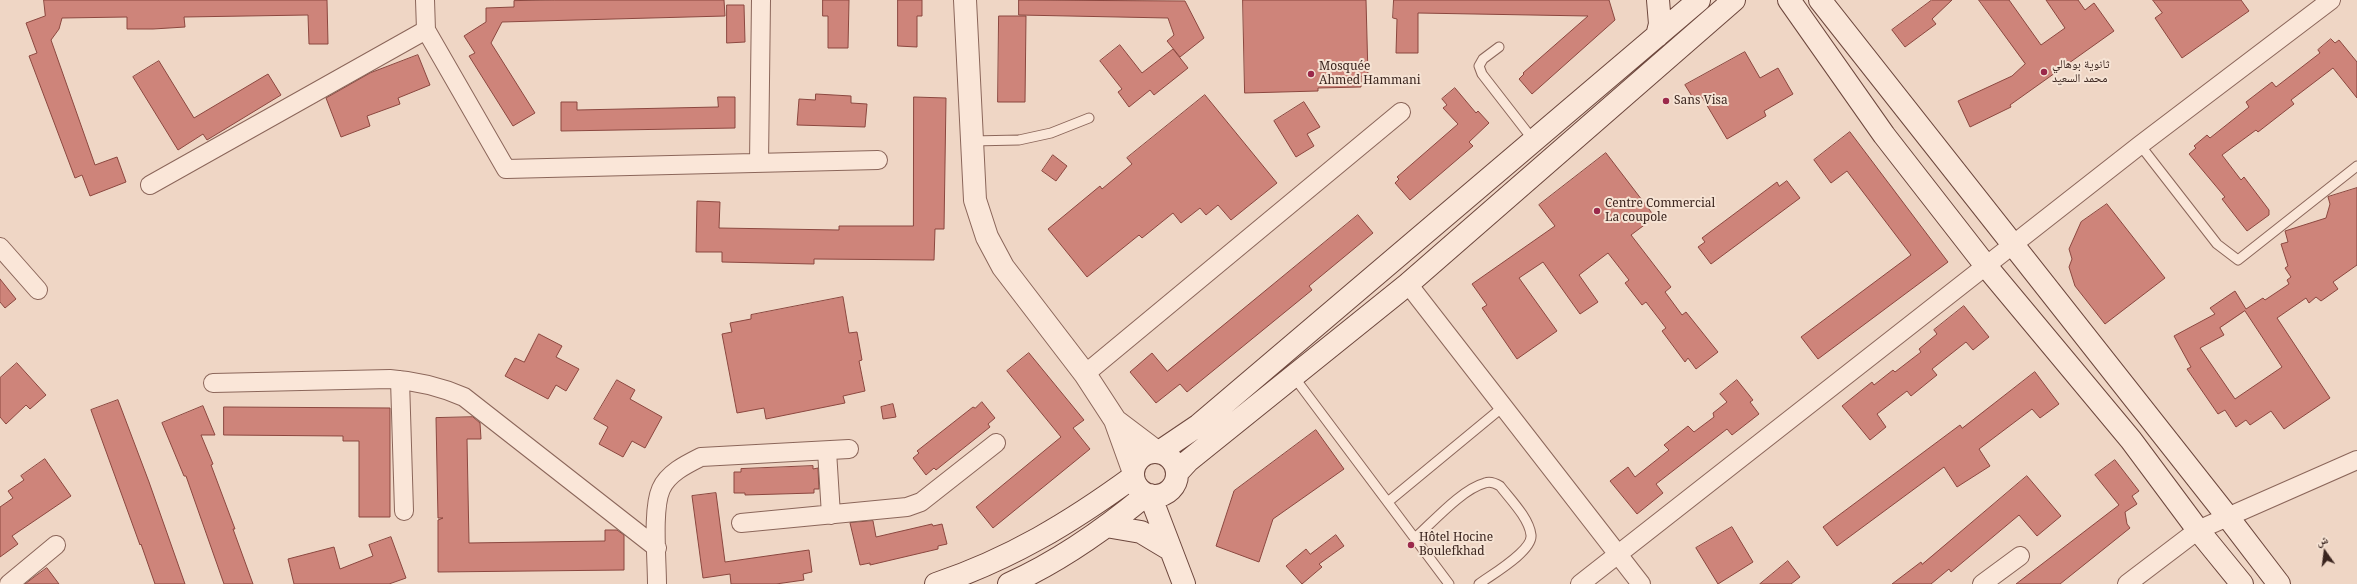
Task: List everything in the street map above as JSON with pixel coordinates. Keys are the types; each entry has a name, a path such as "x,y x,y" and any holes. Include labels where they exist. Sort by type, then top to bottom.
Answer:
{"main road":[{"path":"964,0 970,141 975,200 987,237 1003,267 1085,374 1115,420 1139,490 1148,495 1161,496 1175,480 1188,461 1408,284 1734,0"},
{"path":"1658,0 1660,24 1658,36"},
{"path":"936,584 971,572 1023,548 1083,512 1133,473 1140,458 1145,454 1158,452 1199,425 1658,36 1698,0"},
{"path":"1789,0 1884,135 1986,266 2131,440 2198,530 2242,584"},
{"path":"1820,0 2227,516 2278,584"},
{"path":"1115,420 1158,452 1171,459 1175,480 1173,525 1174,557"},
{"path":"1009,584 1033,573 1106,526 1148,495"},
{"path":"1148,495 1184,584"},
{"path":"1106,526 1118,526 1141,532 1174,557"}],"street":[{"path":"425,0 426,30 506,169 878,160"},
{"path":"759,163 761,0"},
{"path":"1580,584 2140,145 2331,0"},
{"path":"150,185 426,30"},
{"path":"1085,374 1401,112"},
{"path":"0,247 38,290"},
{"path":"1408,284 1641,584"},
{"path":"213,382 400,380 441,386 464,397 657,548"},
{"path":"400,380 404,511"},
{"path":"741,523 907,507 921,502 996,443"},
{"path":"657,584 658,504 661,488 673,474 686,464 701,457 849,449"},
{"path":"827,451 831,515"},
{"path":"2127,584 2198,530 2357,460"},
{"path":"9,584 56,545"},
{"path":"1982,584 2020,556"}],"lane":[{"path":"1499,47 1483,59 1480,66 1482,74 1534,141"},
{"path":"970,141 1019,140 1051,133 1089,118"},
{"path":"2140,145 2218,244 2238,260 2357,166"},
{"path":"1294,377 1449,584"},
{"path":"1389,502 1504,406"},
{"path":"1415,538 1465,494 1485,483 1494,483 1500,486 1526,522 1531,534 1531,541 1523,552 1479,584"}],"building":[{"path":"44,0 327,0 328,44 309,44 308,15 184,17 185,27 153,29 127,29 127,17 62,18 59,29 51,40 95,165 117,157 126,182 90,196 82,175 75,178 29,56 37,53 26,23 45,16"},
{"path":"724,0 725,16 502,22 491,43 535,113 513,126 469,56 475,53 464,36 486,22 486,8 514,7 514,1"},
{"path":"823,0 849,0 848,48 828,48 828,16 823,16"},
{"path":"898,0 922,0 922,16 917,16 917,47 898,46"},
{"path":"1019,0 1185,1 1204,38 1180,57 1167,41 1174,35 1168,18 1019,15"},
{"path":"1243,0 1366,0 1368,76 1361,76 1361,87 1318,88 1318,91 1245,93"},
{"path":"1394,0 1609,0 1615,20 1532,94 1519,79 1524,74 1523,73 1588,16 1418,13 1418,53 1396,53 1397,19 1393,18"},
{"path":"1932,0 1952,0 1932,19 1936,24 1905,47 1892,30"},
{"path":"1979,0 2009,0 2041,45 2065,28 2046,0 2078,0 2085,10 2094,3 2114,31 2010,105 2011,107 1970,127 1958,101 2012,76 2025,64"},
{"path":"2153,0 2241,0 2249,11 2182,58 2155,18 2162,13"},
{"path":"727,5 744,5 745,42 727,43"},
{"path":"999,16 1026,16 1025,102 998,102"},
{"path":"2331,39 2335,43 2339,40 2357,62 2357,98 2333,68 2291,100 2294,104 2258,132 2256,130 2222,155 2241,180 2244,177 2269,210 2269,215 2247,231 2222,199 2225,197 2189,154 2196,148 2194,146 2207,135 2210,138 2249,107 2246,102 2272,82 2276,87 2320,53 2318,50"},
{"path":"1120,45 1142,73 1173,49 1188,68 1154,95 1150,90 1129,107 1118,92 1122,89 1100,61"},
{"path":"1745,52 1760,78 1778,68 1793,94 1764,111 1766,116 1727,139 1702,97 1695,101 1685,85"},
{"path":"418,55 430,85 398,98 400,104 367,116 370,126 341,137 326,98 370,73"},
{"path":"159,61 194,118 268,74 281,95 207,140 203,134 178,150 133,77"},
{"path":"1455,88 1476,113 1478,111 1489,123 1469,142 1473,146 1410,200 1395,183 1399,179 1397,177 1458,124 1443,108 1447,105 1442,99"},
{"path":"816,94 851,96 851,103 867,104 865,127 797,125 799,99 815,100"},
{"path":"1205,95 1277,183 1231,220 1218,205 1206,215 1200,208 1181,223 1173,213 1142,238 1139,235 1087,277 1048,229 1100,186 1102,189 1132,164 1127,158"},
{"path":"718,97 735,97 735,128 561,131 561,102 577,102 577,110 718,107"},
{"path":"914,97 946,98 944,229 935,229 934,260 814,259 814,264 722,262 722,252 696,252 697,201 720,202 719,228 839,230 839,226 913,226"},
{"path":"1304,102 1320,127 1307,134 1314,146 1296,157 1274,121"},
{"path":"1850,132 1948,262 1818,359 1801,337 1911,255 1847,171 1831,183 1814,160"},
{"path":"1606,153 1655,217 1631,235 1671,287 1665,292 1682,315 1686,312 1718,352 1696,369 1688,358 1685,362 1662,331 1666,328 1646,302 1642,305 1625,283 1629,280 1608,253 1579,275 1598,302 1580,314 1543,262 1519,278 1557,331 1517,359 1482,308 1487,305 1472,284 1555,226 1539,205"},
{"path":"1053,155 1067,166 1056,181 1042,171"},
{"path":"1787,181 1800,198 1711,264 1698,247 1705,242 1702,238 1777,182 1779,186"},
{"path":"2357,188 2357,265 2333,282 2338,289 2321,301 2316,297 2309,303 2306,298 2277,318 2330,398 2284,429 2271,411 2250,425 2246,420 2236,427 2225,410 2218,414 2187,369 2191,367 2174,336 2215,314 2210,308 2235,291 2246,309 2263,298 2265,300 2289,284 2287,280 2291,277 2285,268 2288,266 2281,244 2288,242 2285,231 2326,218 2330,204 2328,197","holes":["2245,311 2282,367 2235,399 2200,348 2224,335 2220,328"]},
{"path":"2107,204 2165,278 2105,324 2075,286 2069,267 2072,259 2069,249 2081,222"},
{"path":"1358,215 1373,233 1309,286 1312,290 1187,392 1180,384 1156,403 1130,372 1152,353 1167,371"},
{"path":"0,279 16,299 5,308 0,302"},
{"path":"843,297 849,333 857,332 862,360 859,361 865,391 843,396 845,403 766,419 764,408 737,413 722,334 732,332 730,323 751,319 751,315"},
{"path":"1964,306 1989,337 1973,350 1966,342 1932,369 1937,375 1911,396 1907,391 1877,414 1886,427 1870,440 1842,406 1872,382 1874,385 1893,370 1895,372 1921,352 1919,349 1937,334 1934,330"},
{"path":"539,334 562,346 556,357 579,369 566,391 556,385 548,399 505,376 515,358 524,362"},
{"path":"1029,353 1084,420 1073,428 1090,449 993,528 976,507 1061,437 1007,371"},
{"path":"17,363 46,395 30,409 26,405 6,424 0,417 0,378"},
{"path":"2035,372 2059,404 2040,418 2032,409 1979,449 1990,466 1957,487 1944,467 1837,546 1823,527 1960,425 1962,428"},
{"path":"617,380 635,390 630,399 662,417 645,448 632,441 623,457 599,444 608,427 594,419"},
{"path":"1737,380 1753,400 1750,402 1759,414 1732,435 1727,429 1656,484 1663,493 1637,514 1610,481 1628,467 1635,477 1669,450 1664,445 1688,426 1694,432 1714,417 1713,413 1727,402 1720,394"},
{"path":"118,400 185,584 155,584 141,544 140,545 91,410"},
{"path":"982,402 995,418 988,424 990,427 936,470 934,468 926,475 913,458 919,453 917,451 973,407 975,408"},
{"path":"893,404 896,417 883,419 881,407"},
{"path":"203,406 215,435 201,435 213,464 211,465 235,529 233,529 253,584 224,584 186,476 184,476 162,423"},
{"path":"224,407 390,408 390,517 359,517 359,441 343,441 343,436 224,435"},
{"path":"473,417 480,423 481,439 467,439 469,543 605,541 605,530 617,530 624,535 624,570 438,572 438,520 443,518 438,518 436,418"},
{"path":"1316,430 1344,469 1273,519 1259,562 1216,546 1234,491"},
{"path":"45,459 71,496 12,536 18,544 0,557 0,507 13,498 8,491 24,480 21,476"},
{"path":"2115,460 2139,491 2132,496 2137,504 2125,512 2127,524 2130,528 2060,584 2016,584 2119,505 2095,475"},
{"path":"813,466 813,469 818,468 819,489 814,489 814,493 745,495 745,493 734,493 734,472 741,472 741,469"},
{"path":"2027,476 2061,516 2037,536 2019,515 1951,572 1949,569 1931,584 1892,584 1921,562 1922,564"},
{"path":"716,493 725,562 809,550 812,572 803,574 804,580 776,584 731,584 730,574 703,578 692,496"},
{"path":"873,521 876,537 932,524 933,526 942,524 947,544 938,546 938,549 870,565 870,563 860,565 850,523"},
{"path":"1732,527 1753,562 1718,584 1696,548"},
{"path":"1336,535 1344,546 1319,564 1322,567 1302,584 1286,566 1306,549 1310,554"},
{"path":"391,537 406,578 389,584 294,584 288,559 334,547 340,569 373,556 369,545"},
{"path":"1788,561 1800,577 1791,584 1760,584"},
{"path":"47,568 59,584 25,584 34,577"}],"place":[{"name":"ثانوية بوهالي محمد السعيد","path":"2044,72"},
{"name":"Mosquée Ahmed Hammani","path":"1311,74"},
{"name":"Sans Visa","path":"1666,101"},
{"name":"Centre Commercial La coupole","path":"1597,211"},
{"name":"Hôtel Hocine Boulefkhad","path":"1411,545"}]}
